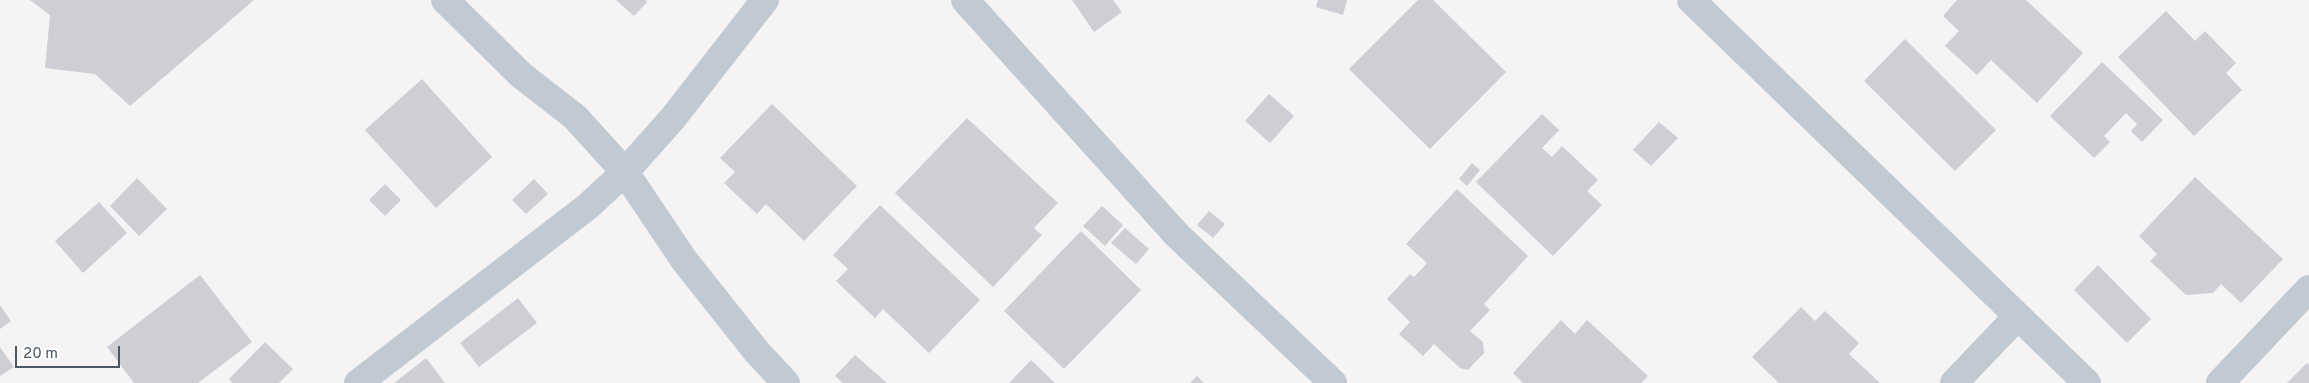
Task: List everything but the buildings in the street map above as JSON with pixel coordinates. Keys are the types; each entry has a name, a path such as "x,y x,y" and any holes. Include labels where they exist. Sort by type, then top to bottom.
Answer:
{"street":[{"path":"445,0 522,75 575,117 625,172 684,260 757,352 786,383"},
{"path":"358,383 587,207 625,172 673,118 766,0"},
{"path":"965,0 1177,235 1333,383"},
{"path":"1692,0 2087,383"},
{"path":"2220,383 2309,289"},
{"path":"1954,383 2017,316"}]}
